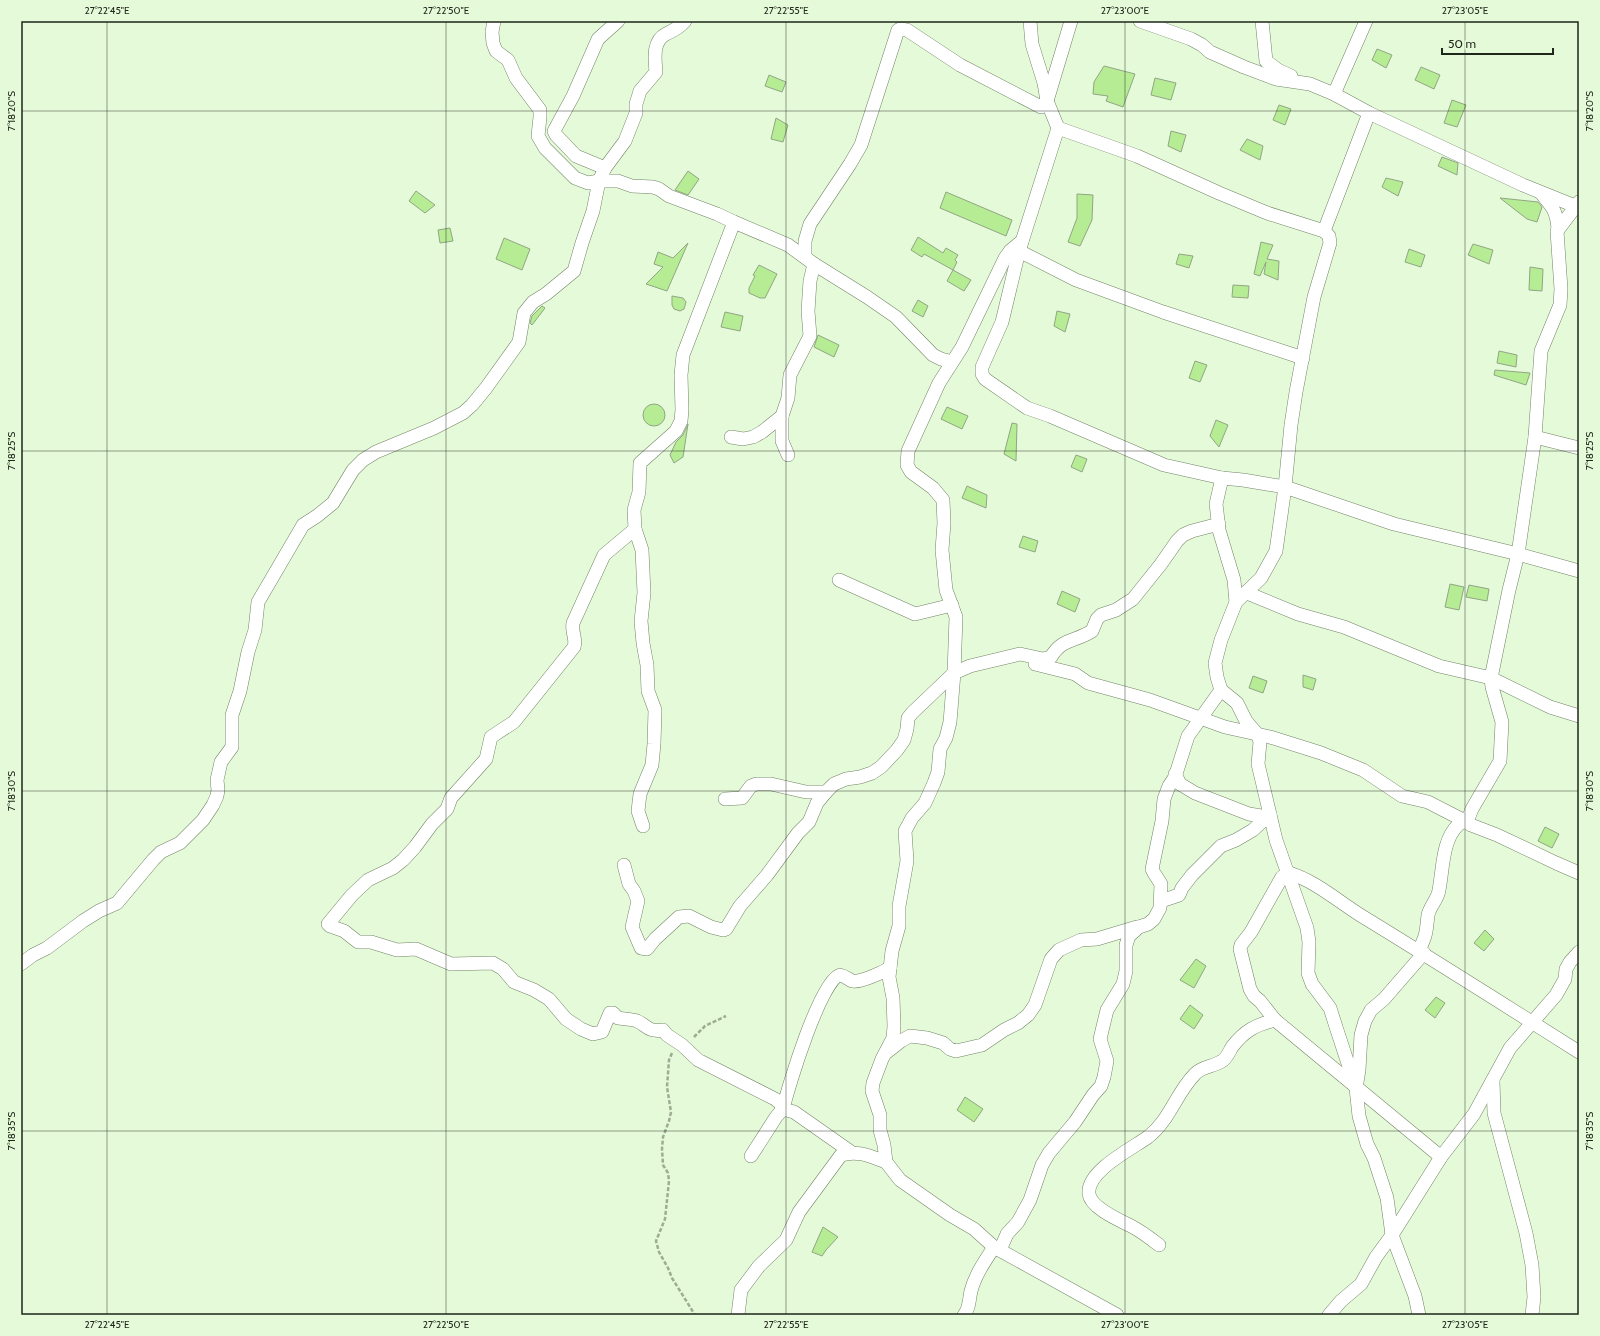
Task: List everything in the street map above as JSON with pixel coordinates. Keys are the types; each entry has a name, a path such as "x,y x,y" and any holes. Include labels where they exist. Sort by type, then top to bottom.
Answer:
{"street":[{"path":"494,21 492,32 493,44 496,51 508,60 516,78 540,110 538,136 545,148 575,178 588,182 618,181 632,186 653,187 669,196 717,214 788,245 896,317 933,355 952,362"},
{"path":"605,168 576,156 554,131 573,96 598,39 618,21"},
{"path":"21,964 33,955 47,948 83,921 99,911 117,903 161,852 180,843 203,820 217,796 217,780 221,762 232,747 232,715 255,630 258,602 303,525 333,503 353,470 363,460 376,452 434,428 463,413 472,405 519,342 524,313 533,302 546,294 574,271 593,211 599,181 605,168 625,141 636,113 636,104 640,92 656,72 654,60 656,45 664,34 676,30 684,21"},
{"path":"1030,21 1032,44 1044,83 1047,100 1058,128 1020,246 1002,322 982,367 982,374 985,379 1032,410 1050,416 1164,465 1222,478 1285,487 1394,524 1518,554 1579,571"},
{"path":"788,455 782,441 782,416 788,398 790,375 810,336 808,311 810,261 805,241 810,224 861,145 895,36 900,29 907,30 960,65 1038,107 1043,106 1047,100 1071,21"},
{"path":"1140,21 1191,39 1202,45 1210,52 1276,79 1310,84"},
{"path":"1262,21 1265,57 1268,64 1523,185 1577,204 1558,228"},
{"path":"1334,94 1366,21"},
{"path":"1324,231 1370,113"},
{"path":"1058,128 1137,156 1267,213 1324,231 1329,236 1330,243 1314,297 1291,425 1285,487 1276,551 1261,578 1248,593 1236,602"},
{"path":"1419,1315 1415,1296 1392,1235 1387,1198 1374,1158 1366,1144 1356,1100 1361,1036 1365,1021 1371,1010 1384,999 1421,952 1426,936 1428,914 1439,890 1447,845 1458,825 1467,820 1500,761 1502,722 1492,687 1491,678 1508,590 1518,554 1535,437 1541,352 1560,305 1561,288 1556,237 1558,228 1556,213 1551,204 1540,191"},
{"path":"643,826 638,812 640,794 652,765 655,710 648,691 647,665 641,621 644,593 642,550 635,529 634,510 639,492 640,463 679,427 682,410 681,375 683,355 734,222"},
{"path":"794,249 798,244 805,241"},
{"path":"1020,246 1076,280 1163,312 1304,358"},
{"path":"886,1162 880,1130 880,1115 872,1091 873,1084 884,1054 893,1038 893,998 889,977 892,950 899,926 899,906 907,861 904,831 912,818 925,803 938,772 940,749 946,738 950,722 956,617 946,590 942,550 944,523 943,500 933,488 911,472 907,465 908,451 939,383 962,347 1006,258 1010,251 1020,246"},
{"path":"731,437 744,439 753,437 762,432 782,416"},
{"path":"1535,437 1579,448"},
{"path":"1222,478 1216,504 1219,530 1234,580 1236,602 1221,640 1216,663 1217,677 1221,690 1237,702 1246,721 1258,735 1260,742 1258,764 1268,815 1307,928 1309,942 1308,973 1312,984 1330,1008 1356,1088"},
{"path":"624,865 629,884 638,901 632,926 640,948 647,949 679,917 689,916 711,927 723,930 726,929 740,906 767,875 798,833 809,822 817,803 826,792 834,784 846,779 860,777 881,767 904,740 908,718 954,673 970,666 1020,654 1043,659 1051,658 1055,650 1063,643 1092,631 1097,619 1101,615 1121,608 1133,599 1183,535 1219,524"},
{"path":"635,529 602,558 600,568 589,586 587,594 573,623 572,628 576,642 574,647 514,722 491,737 486,759 451,798 447,809 432,824 415,847 393,868 368,880 352,895 328,924 344,931 358,942 371,942 397,950 416,949 451,964 493,963 503,969 514,982 534,990 549,999 566,1019 581,1029 593,1034 602,1032 609,1014 613,1013 618,1018 636,1020 647,1029 657,1031 662,1030 667,1036 682,1045 698,1060 774,1099 780,1103 783,1109 794,1112 852,1152 872,1156 886,1162 900,1180 950,1215 974,1229 997,1249 1117,1315"},
{"path":"839,580 915,614 952,605"},
{"path":"1248,593 1298,614 1344,627 1439,666 1491,678 1550,707 1579,716"},
{"path":"1004,658 1009,661 1024,661 1075,674 1088,683 1150,700 1226,727 1270,737 1321,753 1363,770 1402,796 1428,802 1467,820 1471,825 1497,835 1579,873"},
{"path":"884,1054 910,1036 927,1038 943,1043 950,1049 956,1051 982,1045 1004,1030 1018,1023 1028,1015 1035,1005 1051,959 1059,950 1081,940 1097,940 1118,932 1148,924 1154,919 1160,908 1161,884 1154,873 1153,865 1162,820 1164,799 1168,786 1175,774 1188,736 1221,690"},
{"path":"1175,774 1180,784 1195,793 1249,814 1268,815"},
{"path":"725,800 742,798 751,786 756,784 771,784 806,792 826,792"},
{"path":"1161,901 1179,895 1182,888 1192,875 1221,846 1236,840 1247,833 1268,815"},
{"path":"1289,873 1305,880 1579,1052"},
{"path":"1289,873 1282,877 1261,916 1241,945 1240,949 1250,989 1254,996 1260,1001 1275,1020 1441,1157"},
{"path":"964,1315 968,1309 971,1291 977,1274 1007,1234 1018,1222 1030,1200 1042,1165 1049,1153 1075,1122 1103,1082 1107,1061 1100,1039 1104,1017 1123,984 1126,971 1126,945 1129,936 1139,926"},
{"path":"1329,1315 1341,1301 1361,1284 1376,1257 1392,1235 1441,1157 1470,1119 1493,1082 1510,1048 1561,988 1570,962 1579,952"},
{"path":"751,1156 776,1117 783,1109 802,1046 822,995 834,979 840,974 852,981 857,981 884,972 890,968"},
{"path":"1159,1244 1131,1226 1123,1223 1096,1204 1089,1196 1089,1190 1092,1183 1102,1168 1117,1156 1136,1146 1164,1122 1179,1095 1196,1073 1206,1067 1224,1061 1231,1048 1240,1037 1255,1026 1275,1020"},
{"path":"1493,1082 1494,1113 1526,1233 1532,1265 1534,1297 1532,1315"},
{"path":"738,1315 741,1290 759,1266 786,1240 799,1212 841,1155 852,1152"}],"path":[{"path":"695,1315 672,1278 659,1252 656,1241 665,1219 669,1181 668,1173 663,1165 662,1149 663,1137 671,1112 667,1087 669,1060 672,1052 695,1036 705,1026 726,1016"}],"building":[{"path":"1377,49 1392,55 1386,68 1372,60"},
{"path":"1104,66 1135,74 1123,107 1106,101 1108,96 1093,94 1094,82"},
{"path":"1421,67 1440,75 1434,89 1415,80"},
{"path":"769,75 786,82 782,92 765,86"},
{"path":"1155,78 1176,83 1171,100 1151,95"},
{"path":"1452,100 1466,105 1457,127 1444,123"},
{"path":"1279,105 1291,109 1285,125 1273,120"},
{"path":"776,118 788,125 783,142 771,139"},
{"path":"1171,131 1186,135 1181,152 1168,146"},
{"path":"1247,139 1263,146 1260,160 1240,150"},
{"path":"1442,157 1458,163 1457,175 1438,166"},
{"path":"688,171 699,179 688,195 675,190"},
{"path":"1386,178 1403,182 1398,196 1382,187"},
{"path":"416,191 435,205 425,213 409,201"},
{"path":"946,192 1012,220 1006,236 940,208"},
{"path":"1077,194 1093,195 1092,220 1080,246 1068,242 1077,218"},
{"path":"1500,198 1538,202 1542,207 1537,222 1527,219"},
{"path":"450,228 453,241 440,243 438,230"},
{"path":"918,237 943,253 946,248 958,255 955,260 957,262 953,270 924,254 922,257 911,250"},
{"path":"504,238 530,249 522,270 496,259"},
{"path":"1261,242 1273,245 1267,259 1279,261 1278,280 1264,274 1266,262 1260,276 1254,274"},
{"path":"688,243 667,291 646,284 663,267 654,264 658,252 673,258"},
{"path":"1473,244 1493,250 1489,264 1468,255"},
{"path":"1409,249 1425,255 1421,267 1405,262"},
{"path":"1179,254 1193,256 1189,268 1176,264"},
{"path":"759,265 777,274 765,298 760,298 749,293 749,288 755,276 753,275"},
{"path":"1530,267 1543,269 1542,291 1529,290"},
{"path":"953,270 971,280 964,291 947,281"},
{"path":"1233,285 1249,286 1248,298 1232,297"},
{"path":"672,296 683,298 686,302 684,309 680,311 674,309 672,305"},
{"path":"918,300 928,306 923,317 912,311"},
{"path":"542,306 545,308 532,325 530,323 532,316"},
{"path":"1057,311 1070,314 1065,332 1054,326"},
{"path":"725,312 743,316 740,331 721,327"},
{"path":"818,335 839,345 834,357 814,347"},
{"path":"1499,351 1517,355 1516,367 1497,363"},
{"path":"1195,361 1207,365 1200,382 1189,378"},
{"path":"1495,370 1530,373 1526,385 1494,375"},
{"path":"654,404 662,407 665,415 662,423 654,426 646,423 643,415 646,407"},
{"path":"947,407 968,416 962,429 941,419"},
{"path":"1216,420 1228,425 1219,447 1210,436"},
{"path":"1012,423 1017,424 1016,461 1004,454"},
{"path":"688,424 683,457 674,463 670,455 676,442 683,435"},
{"path":"1076,455 1087,459 1082,472 1071,467"},
{"path":"967,486 987,495 986,508 962,498"},
{"path":"1023,536 1038,541 1035,552 1019,547"},
{"path":"1450,584 1464,587 1459,610 1445,607"},
{"path":"1469,585 1489,589 1487,601 1466,597"},
{"path":"1062,591 1080,599 1075,612 1057,604"},
{"path":"1303,675 1316,679 1313,690 1303,687"},
{"path":"1253,676 1267,681 1263,693 1249,688"},
{"path":"1545,827 1559,834 1552,848 1538,841"},
{"path":"1485,930 1494,939 1484,951 1474,943"},
{"path":"1196,959 1206,966 1194,988 1180,980"},
{"path":"1436,997 1445,1003 1435,1018 1425,1010"},
{"path":"1190,1005 1203,1015 1194,1029 1180,1019"},
{"path":"965,1097 983,1109 974,1122 957,1110"},
{"path":"823,1227 838,1237 822,1256 812,1252"}]}
